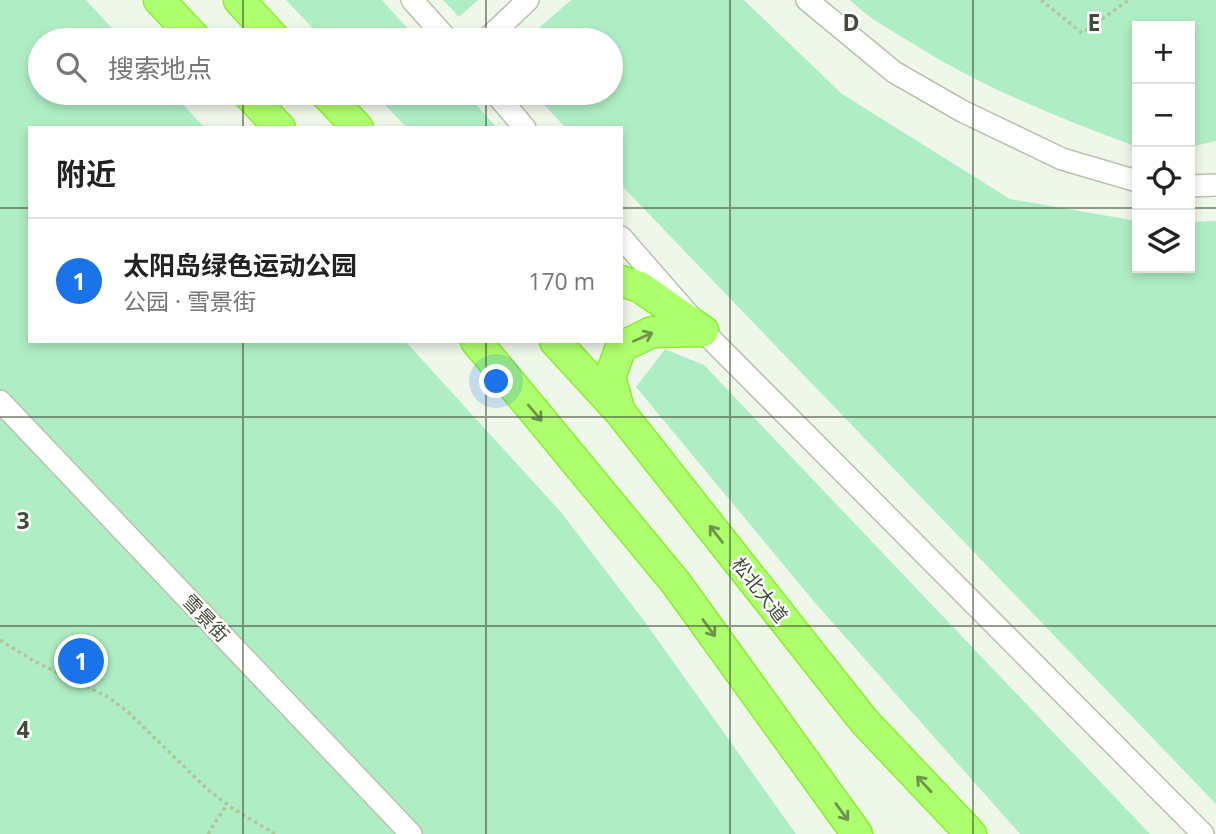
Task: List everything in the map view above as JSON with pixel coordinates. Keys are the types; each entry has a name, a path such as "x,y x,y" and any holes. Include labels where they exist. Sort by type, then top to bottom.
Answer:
{"highway":[{"path":"159,0 186,28"},
{"path":"239,0 265,28"},
{"path":"259,105 279,126"},
{"path":"336,105 356,126"},
{"path":"623,282 640,287 703,331"},
{"path":"620,412 610,377 621,348 652,332 703,331"},
{"path":"478,343 676,583 857,834"},
{"name":"松北大道","path":"557,343 620,412 864,721 971,834"}],"street":[{"path":"412,0 437,28"},
{"path":"499,28 528,0"},
{"path":"807,0 894,72 962,111 1062,159 1132,180"},
{"path":"505,105 523,126"},
{"path":"1195,186 1216,185"},
{"path":"623,239 703,331 1203,834"},
{"name":"雪景街","path":"0,401 411,834"}],"path":[{"path":"1041,0 1082,33 1129,0"},
{"path":"0,640 34,661 108,697 127,711 207,789 275,834"},
{"path":"208,834 227,804"}],"green space":[{"path":"0,0 86,0 112,28 28,28 28,105 183,105 203,126 28,126 28,343 407,343 560,511 645,622 796,834 0,834"},
{"path":"286,0 382,0 407,28 313,28"},
{"path":"443,0 478,0 459,17"},
{"path":"571,0 744,0 842,94 1010,199 1132,220 1132,273 1195,273 1195,222 1216,221 1216,804 623,187 623,126 564,126 544,105 623,105 623,28 539,28"},
{"path":"850,0 1216,0 1216,141 1195,146 1195,21 1132,21 1132,145 1048,113 962,72 863,12"},
{"path":"385,105 477,105 495,126 405,126"},
{"path":"665,349 704,365 1150,834 1020,834 816,604 636,387"}],"place":[{"name":"太阳岛绿色运动公园","path":"81,661"}]}
